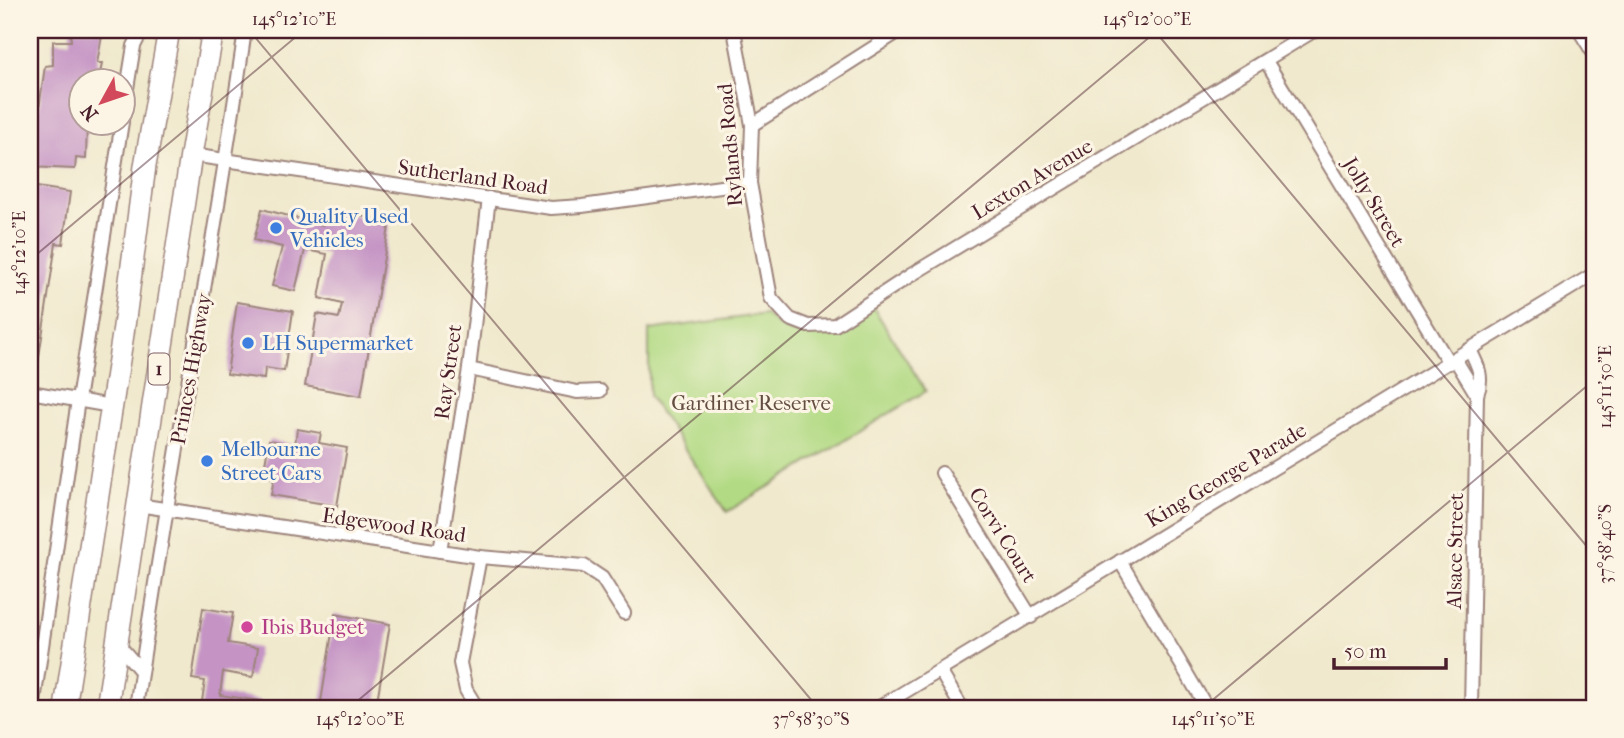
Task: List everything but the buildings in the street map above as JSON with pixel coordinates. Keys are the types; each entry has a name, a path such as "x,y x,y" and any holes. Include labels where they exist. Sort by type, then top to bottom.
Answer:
{"highway":[{"name":"1","path":"65,708 145,166 169,30"},
{"name":"Princes Highway","path":"107,708 191,155 213,30"}],"street":[{"path":"131,66 134,46 142,30"},
{"name":"Princes Highway","path":"135,708 227,162 245,30"},
{"name":"Rylands Road","path":"734,30 752,125 750,183 771,298"},
{"path":"752,125 901,30"},
{"name":"Lexton Avenue","path":"771,298 790,319 808,326 835,325 911,275 1315,30"},
{"path":"1579,30 1594,54"},
{"name":"Jolly Street","path":"1266,61 1452,361"},
{"path":"33,708 120,136"},
{"name":"Sutherland Road","path":"191,155 551,208 750,183"},
{"name":"Ray Street","path":"440,551 470,369 489,198"},
{"name":"King George Parade","path":"878,708 1594,274"},
{"name":"Alsace Street","path":"1469,350 1479,369 1480,385 1477,395 1471,708"},
{"path":"1452,361 1477,395"},
{"path":"470,369 577,392 600,391"},
{"path":"30,392 111,406"},
{"name":"Corvi Court","path":"942,473 1031,617"},
{"name":"Edgewood Road","path":"138,505 480,557 584,566 602,578 624,613"},
{"path":"477,708 466,690 460,663 480,557"},
{"path":"1120,561 1207,708"},
{"path":"117,643 141,671"},
{"path":"940,671 962,708"}],"green space":[{"name":"Gardiner Reserve","path":"873,307 926,391 727,512 649,396 649,330 765,314 777,325 793,333 831,331"}],"place":[{"name":"Quality Used Vehicles","path":"276,228"},
{"name":"LH Supermarket","path":"248,343"},
{"name":"Melbourne Street Cars","path":"207,461"},
{"name":"Ibis Budget","path":"247,627"}]}
